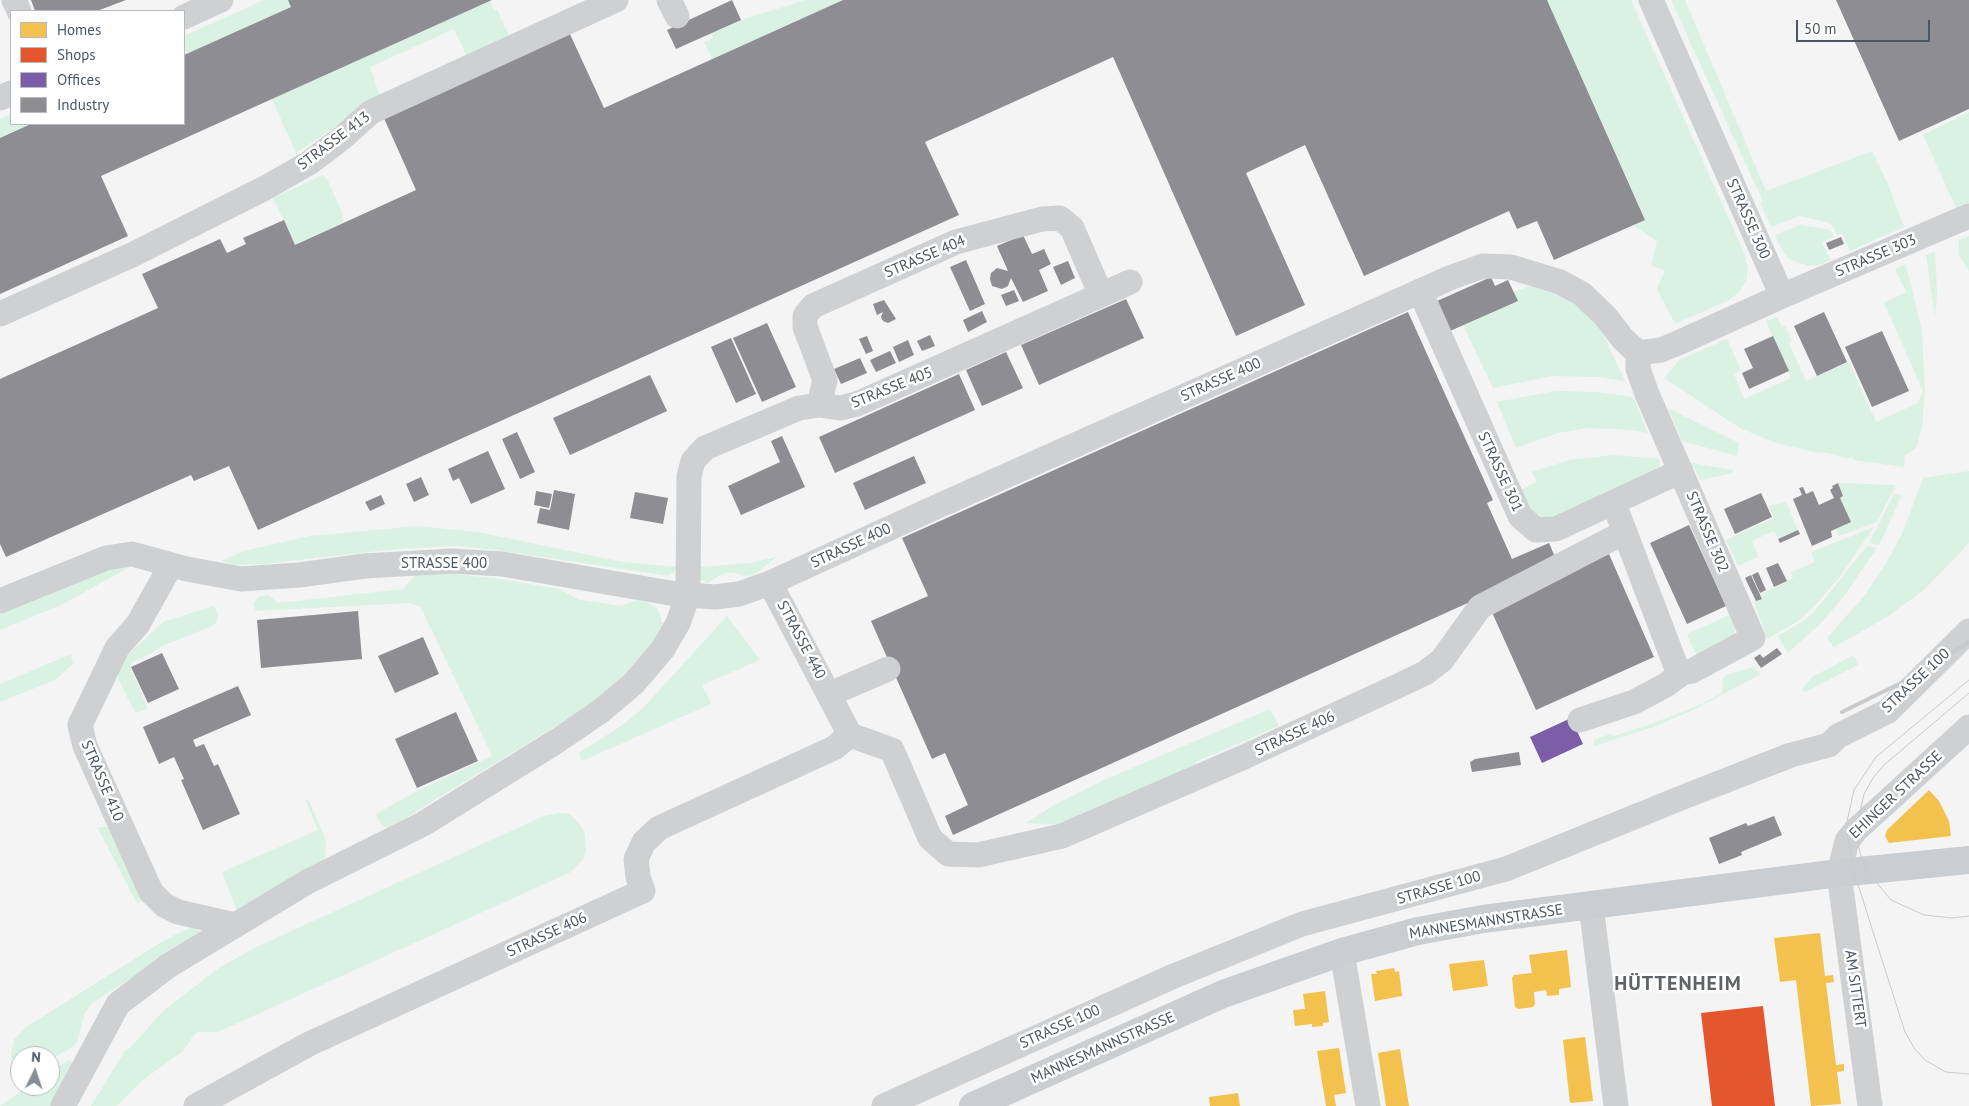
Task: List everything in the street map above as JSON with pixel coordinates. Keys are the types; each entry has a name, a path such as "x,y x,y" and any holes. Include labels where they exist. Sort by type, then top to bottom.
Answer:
{"main road":[{"name":"MANNESMANNSTRASSE","path":"973,1106 1223,994 1342,952 1418,931 1591,905 1839,873 1969,860"}],"street":[{"path":"185,16 221,0"},
{"name":"STRASSE 413","path":"0,314 132,255 265,188 309,163 342,138 371,112 616,0"},
{"name":"STRASSE 300","path":"1651,0 1782,296"},
{"name":"STRASSE 303","path":"1782,296 1969,216"},
{"name":"STRASSE 404","path":"819,405 825,380 804,327 805,316 813,306 956,242 1042,219 1060,218 1072,228 1101,295"},
{"name":"STRASSE 400","path":"0,601 106,558 132,554 171,565 241,579 299,575 365,566 452,561 502,564 688,595 715,596 739,594 770,583 944,503 1452,277 1483,266 1511,267 1535,273 1560,282 1582,294 1605,316 1623,339 1638,353"},
{"name":"STRASSE 405","path":"63,1106 118,1004 168,966 307,882 424,824 557,741 601,710 634,682 663,649 678,622 688,595 689,477 694,462 705,448 799,408 819,405 840,408 857,404 1130,282"},
{"name":"STRASSE 301","path":"1420,292 1520,516 1536,530 1556,529 1614,504 1681,471"},
{"path":"1638,353 1661,350 1782,296"},
{"name":"STRASSE 302","path":"1638,353 1638,369 1752,638 1692,671 1682,673"},
{"path":"1580,720 1634,702 1666,685 1682,673 1677,669 1614,504"},
{"name":"STRASSE 406","path":"196,1106 309,1044 643,892 638,877 636,858 644,842 659,828 834,748 850,736 892,750 930,838 948,854 978,855 1062,836 1244,757 1425,673 1442,660 1480,607 1626,532"},
{"name":"STRASSE 410","path":"171,565 138,624 117,648 80,725 85,746 151,892 164,905 178,912 235,925"},
{"name":"STRASSE 440","path":"770,583 830,694 888,669"},
{"name":"STRASSE 100","path":"884,1106 1174,976 1302,924 1506,869 1791,755 1828,745 1838,736 1888,711 1969,631"},
{"path":"830,694 850,736"},
{"name":"EHINGER STRASSE","path":"1839,873 1848,841 1856,830 1969,727"},
{"name":"AM SITTERT","path":"1839,873 1870,1106"},
{"path":"1591,905 1616,1106"},
{"path":"1342,952 1368,1106"}],"green space":[{"path":"264,0 288,0 291,7 185,55 185,36"},
{"path":"806,0 843,0 712,59 704,42 713,38 712,33 741,20"},
{"path":"1547,0 1631,0 1745,255 1748,269 1746,281 1739,292 1729,300 1675,324 1657,289 1665,270 1651,266 1657,241 1633,225 1645,219"},
{"path":"1671,0 1685,0 1766,191 1872,151 1887,182 1904,227 1850,251 1842,233 1837,235 1832,225 1825,222 1800,216 1771,227 1760,203 1763,202"},
{"path":"490,1 494,10 497,9 510,38 467,57 454,29 370,67 380,97 296,153 272,99"},
{"path":"1969,112 1969,207 1957,210 1923,135"},
{"path":"10,114 10,125 29,125 0,138 0,119"},
{"path":"323,175 327,179 342,212 343,223 295,245 273,198"},
{"path":"1800,225 1831,230 1834,237 1822,242 1830,260 1820,265 1808,266 1789,259 1782,250 1775,235"},
{"path":"1969,236 1969,271 1958,254 1959,240"},
{"path":"1935,251 1937,292 1935,317 1926,255"},
{"path":"1906,264 1922,331 1925,392 1922,427 1916,448 1905,455 1904,467 1853,460 1852,457 1848,459 1773,442 1740,428 1664,378 1679,360 1727,339 1741,370 1734,374 1744,399 1791,378 1766,321 1777,317 1782,327 1785,326 1792,341 1789,343 1806,381 1849,362 1876,422 1918,403 1923,391 1884,303 1906,292 1895,269"},
{"path":"1530,286 1555,294 1574,304 1587,315 1603,334 1625,381 1597,377 1552,376 1493,388 1463,325 1517,300 1514,292"},
{"path":"1556,391 1595,392 1633,397 1648,433 1632,430 1588,428 1558,433 1516,448 1497,402"},
{"path":"1668,408 1739,443 1737,456 1682,441"},
{"path":"1614,455 1659,459 1660,466 1655,472 1549,519 1532,514 1520,490 1537,482 1532,472 1569,460"},
{"path":"1692,463 1733,470 1733,473 1700,480"},
{"path":"1969,471 1969,543 1925,589 1887,617 1834,647 1827,638 1865,595 1885,565 1902,534 1923,478"},
{"path":"1838,483 1896,485 1877,522 1839,536 1836,529 1851,522 1840,498 1843,496"},
{"path":"1894,494 1902,495 1879,545 1869,543"},
{"path":"1786,502 1798,530 1778,538 1774,531 1752,541 1758,557 1738,566 1726,540 1774,518 1769,506"},
{"path":"417,526 478,532 623,562 679,567 669,576 489,549 456,546 396,549 264,564 236,565 221,561 244,551 310,536"},
{"path":"1874,527 1838,579 1813,608 1798,621 1767,639 1754,602 1763,598 1761,594 1793,578 1791,572 1815,562 1811,552"},
{"path":"1867,546 1877,548 1844,596 1822,622 1788,653 1778,636 1813,613"},
{"path":"777,557 754,575 745,576 731,572 722,574 708,583 701,580 699,576 699,567 749,563"},
{"path":"130,567 61,605 0,630 0,614 112,568"},
{"path":"446,573 500,579 559,589 580,600 622,606 636,600 647,602 657,608 663,628 643,658 587,707 389,828 382,826 376,814 417,791 492,756 420,607 410,603 255,611 254,603 258,597 268,595 278,603 403,589 416,575"},
{"path":"214,606 218,614 216,623 212,626 160,647 151,654 133,662 130,666 148,709 135,713 119,681 116,666 163,622"},
{"path":"1732,614 1735,626 1733,637 1700,663 1687,634"},
{"path":"727,616 760,660 702,685 711,704 582,761 579,753 621,726 644,707"},
{"path":"71,654 73,664 55,680 0,702 0,684"},
{"path":"1854,655 1858,665 1805,692 1803,691 1802,689 1812,677"},
{"path":"1754,667 1761,674 1693,710 1653,727 1585,749 1594,745 1594,740 1610,734 1614,736 1646,726 1702,704 1722,693 1723,678 1726,675"},
{"path":"1270,709 1279,726 1196,762 1199,771 1076,825 1026,823 1054,805 1104,780"},
{"path":"305,799 309,801 326,840 325,859 237,911 222,872 318,830"},
{"path":"559,813 570,814 581,826 585,834 586,851 583,860 571,872 219,1032 198,1032 183,1051 143,1080 117,1106 91,1106 126,1049 128,1050 163,1011 216,970 254,948 544,816"},
{"path":"97,827 108,827 144,900 137,903"},
{"path":"191,927 203,933 92,1003 85,1012 77,1043 68,1050 60,1054 60,1046 13,1046 14,1039 26,1027 163,941"},
{"path":"69,1060 75,1064 60,1090 60,1066"},
{"path":"14,1096 57,1096 51,1106 0,1106"}],"building: Homes":[{"path":"1929,790 1939,801 1949,821 1951,836 1889,843 1885,836 1887,830"},
{"path":"1820,933 1825,976 1833,975 1834,982 1826,983 1836,1065 1844,1064 1844,1071 1837,1072 1841,1104 1811,1106 1796,980 1780,982 1774,938"},
{"path":"1567,950 1571,987 1559,989 1559,995 1547,996 1546,990 1534,992 1535,1004 1533,1007 1518,1009 1515,1007 1512,978 1514,975 1532,973 1529,955"},
{"path":"1484,960 1488,986 1453,991 1449,964"},
{"path":"1394,968 1395,972 1399,971 1402,996 1375,1001 1371,974 1377,974 1376,971"},
{"path":"1325,991 1329,1022 1323,1023 1323,1026 1312,1027 1312,1024 1295,1026 1293,1010 1305,1009 1303,994"},
{"path":"1585,1037 1593,1101 1570,1103 1563,1040"},
{"path":"1339,1048 1346,1093 1334,1095 1336,1106 1326,1106 1317,1051"},
{"path":"1400,1049 1409,1106 1386,1106 1378,1053"},
{"path":"1238,1093 1240,1106 1210,1106 1209,1097"}],"building: Shops":[{"path":"1763,1006 1775,1106 1712,1106 1701,1013"}],"building: Offices":[{"path":"1571,718 1583,744 1542,763 1530,737"}],"building: Industry":[{"path":"31,0 126,0 100,10 35,10"},
{"path":"288,0 492,0 101,176 128,236 0,294 0,138 29,125 185,125 185,55 291,7"},
{"path":"732,0 741,20 676,49 667,30"},
{"path":"843,0 1547,0 1645,220 1554,260 1537,221 1517,229 1509,211 1364,276 1305,145 1246,173 1305,305 1236,336 1113,57 925,142 959,215 258,530 229,466 194,481 191,475 6,557 0,544 0,379 158,308 142,274 220,239 227,253 246,244 243,238 284,220 295,245 416,190 383,116 569,32 604,108"},
{"path":"1836,0 1969,0 1969,109 1899,141"},
{"path":"1023,235 1032,254 1044,249 1051,264 1039,270 1048,291 1023,302 1011,278 1008,286 1002,289 992,286 990,279 991,273 997,268 1008,271 997,246"},
{"path":"1841,237 1844,244 1829,250 1826,243"},
{"path":"966,260 985,304 970,311 950,267"},
{"path":"1068,261 1075,278 1061,285 1053,267"},
{"path":"1491,277 1495,286 1508,280 1518,301 1450,331 1437,301"},
{"path":"1014,290 1019,301 1006,306 1001,295"},
{"path":"1126,299 1144,338 1039,385 1021,345"},
{"path":"884,300 896,319 888,323 883,321 881,317 883,312 877,315 873,304"},
{"path":"982,311 987,322 968,332 963,320"},
{"path":"1408,312 1493,500 1487,503 1512,559 1549,543 1555,557 1521,579 953,835 945,816 968,805 945,753 932,759 871,621 928,596 902,538"},
{"path":"1824,312 1847,362 1817,376 1794,326"},
{"path":"767,323 796,387 762,402 733,338"},
{"path":"1882,331 1909,391 1872,407 1845,347"},
{"path":"930,335 935,346 922,351 917,341"},
{"path":"867,336 873,351 866,354 859,339"},
{"path":"1773,336 1789,371 1749,389 1742,373 1753,368 1744,349"},
{"path":"731,338 756,394 736,403 711,347"},
{"path":"908,340 914,355 899,362 893,347"},
{"path":"890,351 896,363 876,372 870,360"},
{"path":"1006,352 1023,388 982,406 966,370"},
{"path":"860,358 867,373 841,384 834,369"},
{"path":"959,374 975,410 835,473 819,437"},
{"path":"650,375 667,411 570,455 553,418"},
{"path":"517,432 535,472 520,479 502,439"},
{"path":"782,436 805,487 741,515 728,486 780,462 771,441"},
{"path":"488,451 505,489 471,504 459,478 453,481 448,469"},
{"path":"914,456 926,483 865,510 853,483"},
{"path":"421,477 429,495 414,502 406,484"},
{"path":"1838,483 1843,496 1840,498 1851,522 1831,531 1832,537 1812,546 1793,499 1802,495 1799,488 1803,487 1806,494 1813,491 1819,505 1834,498 1830,490 1833,488 1832,486"},
{"path":"554,490 575,494 569,530 537,523 540,508 550,510"},
{"path":"536,491 552,494 549,508 534,505"},
{"path":"635,492 668,498 663,524 630,518"},
{"path":"1761,493 1772,517 1735,534 1724,509"},
{"path":"381,495 385,504 370,511 365,502"},
{"path":"1689,525 1726,606 1687,624 1650,543"},
{"path":"1798,530 1800,534 1780,543 1778,539"},
{"path":"1609,554 1654,657 1536,710 1490,608"},
{"path":"1778,563 1787,581 1774,587 1766,568"},
{"path":"1758,572 1766,590 1760,593 1752,575"},
{"path":"1751,575 1762,599 1756,601 1745,578"},
{"path":"358,611 362,659 261,668 257,620"},
{"path":"423,637 439,674 395,693 378,656"},
{"path":"1777,648 1782,654 1761,668 1754,658 1760,654 1763,658"},
{"path":"162,653 179,689 148,703 131,667"},
{"path":"238,686 251,715 193,740 196,747 204,744 214,766 218,764 240,814 203,830 181,780 184,779 174,757 159,764 143,727"},
{"path":"456,712 478,761 417,788 395,739"},
{"path":"1519,752 1521,765 1472,772 1470,762 1475,759"},
{"path":"1774,816 1782,835 1741,852 1742,855 1719,864 1709,838 1746,823 1748,826"}],"tram line":[{"path":"1969,680 1876,757 1854,790 1846,826 1854,872 1905,1032 1914,1048 1925,1060 1946,1072 1969,1074"},
{"path":"1969,693 1884,765 1873,778 1864,794 1856,830 1860,853 1867,871 1891,900 1924,915 1952,918 1969,916"}],"railway":[{"path":"1842,712 1917,675 1969,642"}],"district":[{"name":"HÜTTENHEIM","path":"1678,984"}]}
